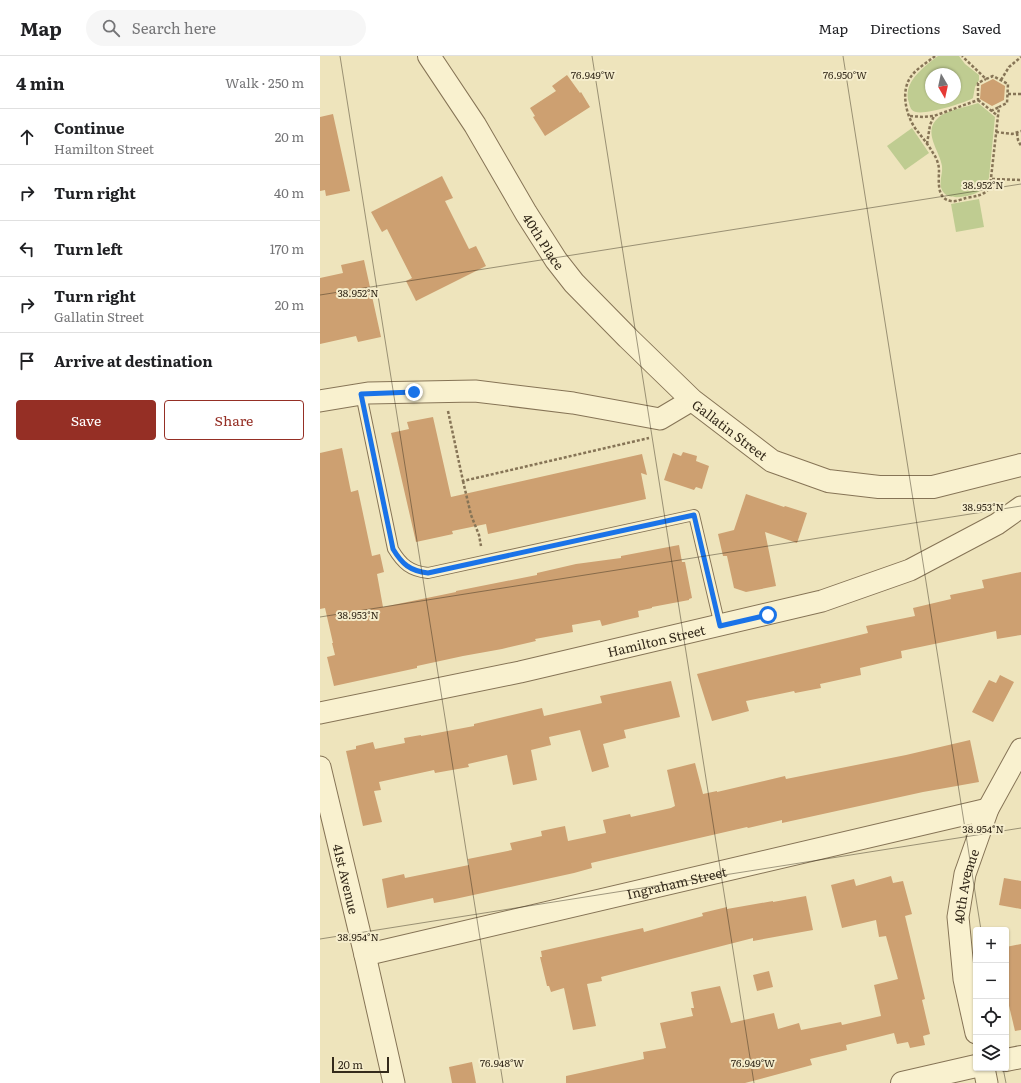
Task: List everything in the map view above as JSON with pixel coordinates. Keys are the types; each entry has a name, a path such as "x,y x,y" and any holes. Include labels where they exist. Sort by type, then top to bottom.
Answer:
{"street":[{"name":"40th Place","path":"429,56 474,125 526,213 556,260 574,283 692,400"},
{"name":"Gallatin Street","path":"320,401 361,394 475,391 573,403 660,419 692,400 772,461 828,481 879,487 933,487 1021,465"},
{"name":"Hamilton Street","path":"320,713 520,672 822,602 910,570 998,524 1021,507"},
{"name":"40th Avenue","path":"973,1020 964,979 958,916 965,874 988,809 1021,749"},
{"name":"41st Avenue","path":"320,767 366,955 394,1083"},
{"name":"Ingraham Street","path":"366,955 988,809"},
{"path":"1009,1059 1021,1057"},
{"path":"902,1083 973,1067"},
{"path":"985,1071 987,1083"}],"lane":[{"path":"361,394 393,549 398,558 406,566 418,572 428,573 694,515 720,626"}],"path":[{"path":"935,56 914,73 907,83 905,97 914,126 934,153 938,163 938,181 940,191 945,198 951,201 980,196 987,192 990,187 999,107"},
{"path":"962,56 986,79"},
{"path":"1001,80 1009,67 1021,58"},
{"path":"991,111 1007,103 1008,94 1008,84 993,76 978,83 978,100 991,111 998,116"},
{"path":"1008,94 1021,94"},
{"path":"910,116 934,116 978,100"},
{"path":"927,144 930,124 934,116"},
{"path":"996,132 1012,134 1021,131"},
{"path":"1018,133 1018,140 1021,146"},
{"path":"992,179 1021,180"},
{"path":"446,403 471,515 479,535 484,561"},
{"path":"463,481 654,437"}],"green space":[{"path":"938,56 959,56 965,64 979,75 979,80 975,87 973,98 961,103 961,68 925,68 925,104 957,104 928,112 912,110 909,104 909,88 911,82 921,70"},
{"path":"978,103 995,117 989,178 986,184 978,192 962,197 952,197 944,193 941,187 942,166 933,142 933,123 946,113"},
{"path":"912,128 929,153 905,170 887,146"},
{"path":"979,199 984,227 956,232 951,204"}],"building":[{"path":"567,75 580,93 581,92 590,107 545,136 533,117 535,116 530,108 556,91 552,86"},
{"path":"993,79 1005,86 1004,100 992,106 980,99 981,85"},
{"path":"333,114 350,191 326,196 325,190 320,191 320,117"},
{"path":"442,176 453,198 445,201 469,249 476,246 486,266 416,301 406,281 412,278 387,229 382,232 371,212"},
{"path":"364,260 381,337 358,342 356,336 320,344 320,278 343,273 341,265"},
{"path":"433,417 451,497 642,454 647,475 641,473 646,499 488,534 486,524 452,531 453,534 416,542 391,433 409,429 407,422"},
{"path":"342,448 351,492 358,490 372,556 380,554 384,572 377,574 383,607 537,575 537,573 576,564 621,558 621,556 679,545 682,562 685,562 692,598 689,600 638,611 639,617 602,626 600,620 572,625 573,632 535,639 536,641 417,666 417,668 334,686 327,657 335,655 333,643 325,608 320,609 320,453"},
{"path":"683,452 697,456 696,461 709,466 702,489 696,487 694,490 664,480 673,453 681,456"},
{"path":"746,494 807,513 797,543 765,532 776,586 746,592 734,588 727,556 723,556 718,534 734,530"},
{"path":"1021,572 1021,635 997,639 996,631 901,651 902,658 860,668 861,675 820,684 821,688 795,693 794,691 746,701 749,711 712,721 697,674 868,633 866,626 915,616 913,608 951,599 950,595 984,588 982,580"},
{"path":"1000,675 1014,682 993,722 972,712 989,680 996,683"},
{"path":"671,681 680,717 624,730 626,738 603,744 609,767 592,772 580,730 549,737 551,745 531,750 537,780 513,785 507,755 468,764 469,767 435,773 434,770 379,782 381,790 374,791 382,822 363,826 346,751 356,749 356,746 373,742 375,749 405,743 404,738 474,726 474,724 542,708 544,716 602,703 600,696"},
{"path":"970,740 979,782 923,792 782,823 782,820 747,827 591,863 592,868 574,873 455,899 434,903 433,898 387,908 382,879 404,874 405,878 469,865 468,859 512,850 510,843 542,836 541,831 565,826 568,841 606,833 603,820 630,814 631,817 671,808 675,806 667,770 695,763 703,794 785,776 786,779 906,755"},
{"path":"891,876 893,883 903,881 912,914 905,916 925,999 922,1000 930,1034 923,1036 925,1045 910,1048 908,1042 897,1044 894,1033 846,1045 847,1050 810,1059 812,1065 745,1083 566,1083 566,1076 644,1059 643,1052 666,1048 660,1023 693,1016 691,1008 694,1008 691,992 720,986 731,1023 774,1013 778,1029 799,1023 801,1030 841,1022 842,1025 881,1016 874,985 898,979 886,936 879,937 876,920 842,928 831,885 854,879 856,886"},
{"path":"1004,878 1021,881 1021,909 999,905"},
{"path":"806,896 813,930 753,941 753,938 601,977 602,981 587,984 596,1026 573,1030 564,988 551,992 549,986 547,986 540,957 542,957 541,951 643,928 644,932 703,916 702,913 727,907 727,909"},
{"path":"1021,944 1021,1030 1015,1031 1009,1006 1009,946"},
{"path":"769,971 773,987 757,991 753,975"},
{"path":"472,1062 476,1083 452,1083 449,1067"}],"route":[{"path":"414,392 368,392 361,394 393,549 398,558 406,566 418,572 428,573 694,515 720,626 768,615"}]}
